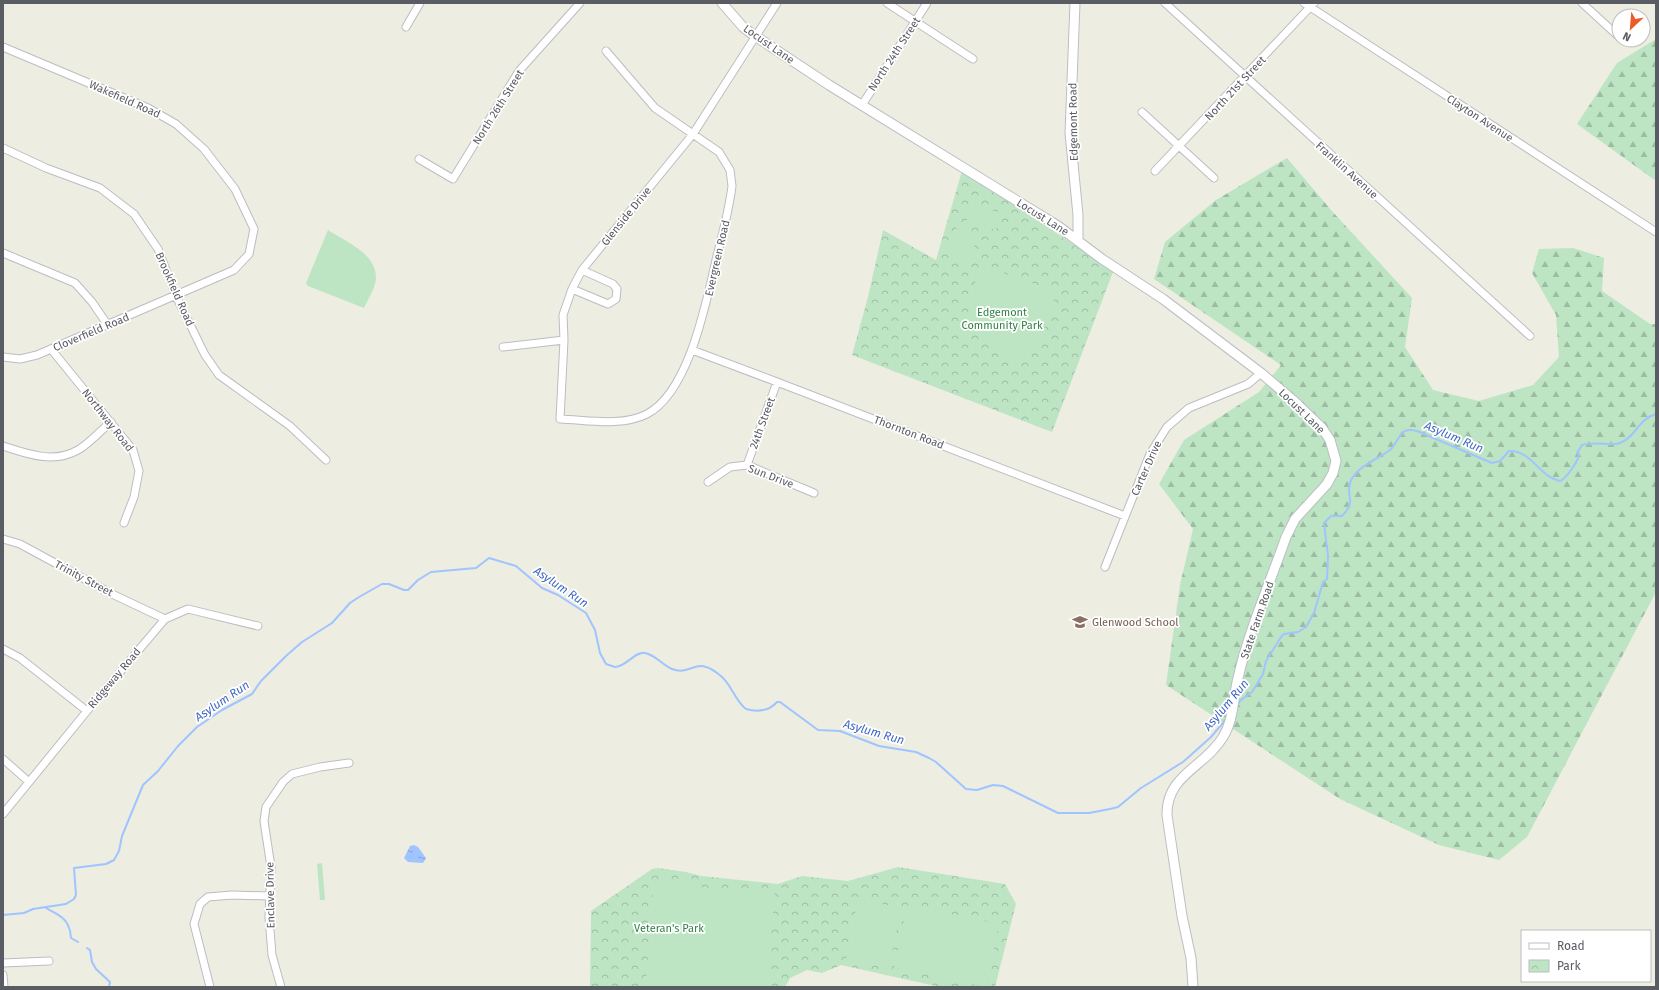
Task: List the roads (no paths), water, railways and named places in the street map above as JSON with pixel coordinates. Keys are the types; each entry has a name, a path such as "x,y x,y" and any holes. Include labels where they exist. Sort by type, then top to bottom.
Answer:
{"street":[{"path":"406,27 420,3"},
{"name":"North 26th Street","path":"419,159 453,179 519,71 580,3"},
{"name":"Locust Lane","path":"722,3 744,27 755,36 862,105 1058,226 1102,259 1162,299 1261,374 1295,402 1322,428 1330,440 1336,461"},
{"name":"Glenside Drive","path":"560,419 564,340 563,315 572,289 582,270 693,134 777,3"},
{"path":"887,3 916,20 974,59"},
{"name":"North 24th Street","path":"862,105 927,3"},
{"name":"Edgemont Road","path":"1075,3 1070,133 1078,214 1078,240"},
{"name":"Franklin Avenue","path":"1165,3 1530,336"},
{"path":"1582,3 1611,30"},
{"name":"North 21st Street","path":"1155,171 1245,77 1309,5"},
{"name":"Clayton Avenue","path":"1309,5 1656,232"},
{"name":"Wakefield Road","path":"3,47 148,108 176,124 204,149 235,189 254,229 249,254 234,270 176,296"},
{"name":"Evergreen Road","path":"560,419 629,421 647,414 661,404 673,389 692,350 704,316 732,186 730,170 719,152 655,108 606,51"},
{"path":"1142,112 1178,148 1214,178"},
{"name":"Brookfield Road","path":"3,148 46,168 100,188 134,214 158,249 176,296 205,355 220,375 290,426 326,460"},
{"path":"3,253 75,283 92,302 107,324"},
{"path":"572,289 608,304 616,299 617,289 612,284 582,270"},
{"name":"Cloverfield Road","path":"3,357 20,360 37,356 107,324 176,296"},
{"path":"503,347 564,340"},
{"name":"Northway Road","path":"51,349 133,450 139,471 134,498 124,523"},
{"name":"Thornton Road","path":"692,350 1125,516"},
{"name":"Carter Drive","path":"1105,567 1150,454 1167,427 1189,408 1248,384 1261,374"},
{"name":"24th Street","path":"747,465 778,382"},
{"path":"3,446 30,455 52,458 77,450 111,422"},
{"name":"State Farm Road","path":"1193,987 1191,958 1182,916 1166,815 1166,804 1175,785 1215,748 1223,737 1231,718 1238,678 1246,650 1286,537 1295,519 1327,484 1333,473 1336,461"},
{"name":"Sun Drive","path":"708,482 730,467 747,465 814,493"},
{"name":"Trinity Street","path":"3,539 20,544 112,594 165,619"},
{"name":"Ridgeway Road","path":"3,814 87,711 165,619 188,609 258,626"},
{"path":"3,649 26,662 87,711"},
{"path":"3,760 29,782"},
{"name":"Enclave Drive","path":"281,987 272,955 269,896 271,866 264,821 266,807 283,782 292,774 320,767 350,763"},
{"path":"210,987 194,924 200,904 208,897 232,895 269,896"},
{"path":"3,963 49,961"},
{"path":"3,975 4,987"}],"water":[{"path":"414,845 418,847 426,858 423,863 408,862 404,858 410,846"}],"waterway":[{"name":"Asylum Run","path":"1237,705 1252,692 1263,674 1266,661 1281,637 1284,634 1298,632 1306,627 1314,613 1323,582 1327,579 1328,556 1324,523 1331,516 1342,516 1347,511 1350,502 1349,485 1354,475 1363,467 1390,450 1405,431 1417,431 1492,463 1500,461 1509,451 1517,452 1530,459 1547,475 1560,481 1574,465 1579,455 1577,453 1582,445 1592,443 1620,443 1630,437 1645,420 1656,414"},
{"name":"Asylum Run","path":"3,915 24,913 33,909 66,904 74,899 76,895 74,868 106,864 114,860 119,851 122,836 143,785 158,771 178,746 197,727 222,710 252,694 261,681 286,656 302,642 332,623 350,603 382,584 389,584 404,590 408,590 418,580 431,572 476,568 489,558 516,566 542,588 558,595 586,613 595,630 600,653 606,664 615,667 623,665 638,654 645,653 649,654 668,667 679,671 700,666 706,667 722,677 729,685 739,702 746,709 763,710 777,702 780,702 818,730 840,731 879,746 916,752 936,762 966,789 977,790 993,785 1003,786 1058,813 1089,813 1118,807 1141,788 1183,762 1211,737 1227,718"},
{"path":"46,908 60,916 68,924 71,938 78,942"},
{"path":"87,948 90,950 92,962 96,969 110,982 109,987"}],"place":[{"name":"Glenwood School","path":"1080,622"}],"park label":[{"name":"Edgemont Community Park","path":"1002,318"},
{"name":"Veteran's Park","path":"669,928"}]}
